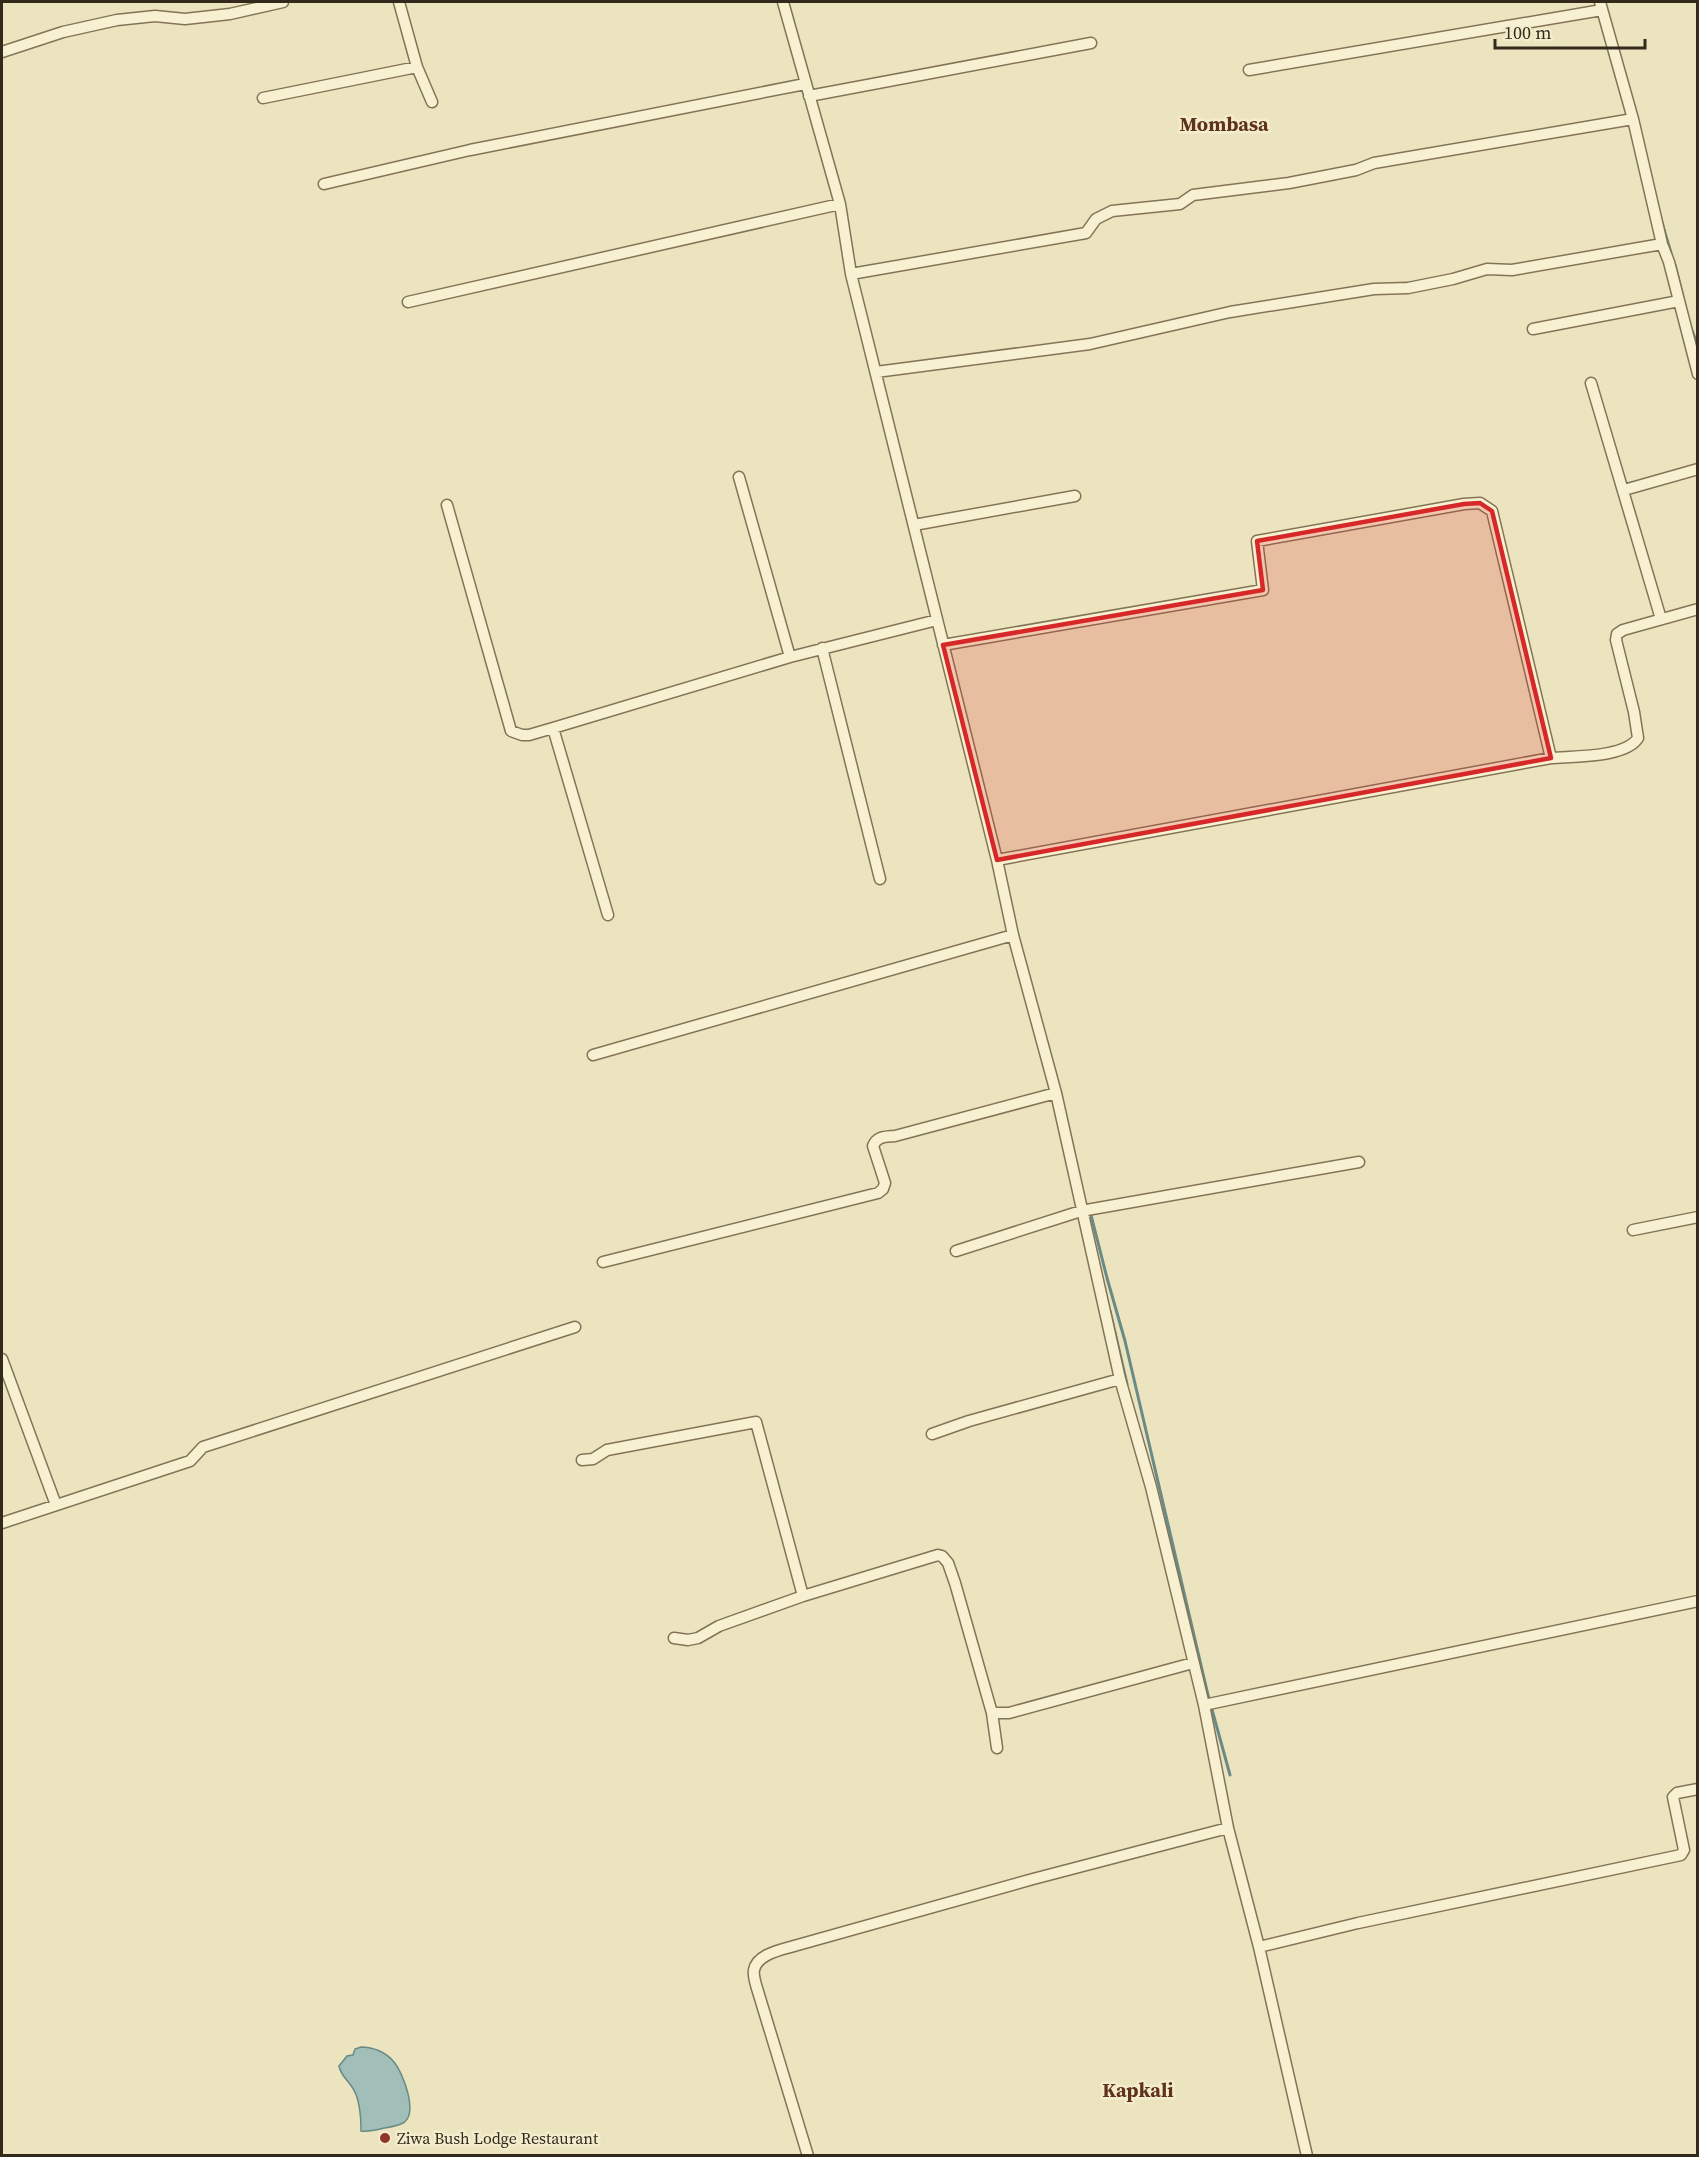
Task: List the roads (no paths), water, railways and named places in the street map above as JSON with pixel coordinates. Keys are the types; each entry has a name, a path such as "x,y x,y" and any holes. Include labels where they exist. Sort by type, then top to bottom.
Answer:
{"street":[{"path":"2,52 63,32 117,20 155,16 185,18 230,14 283,2"},
{"path":"399,2 417,67 432,102"},
{"path":"787,2 805,84 840,204 851,274 997,860 1013,935 1056,1093 1120,1379 1151,1487 1204,1705 1228,1828 1258,1947 1305,2155"},
{"path":"1249,70 1601,6 1633,119 1662,244 1669,262 1698,374"},
{"path":"809,96 1091,43"},
{"path":"263,98 417,67"},
{"path":"324,184 470,150 805,84"},
{"path":"851,274 1086,232 1096,219 1112,211 1179,204 1193,195 1289,183 1356,170 1374,163 1633,119"},
{"path":"408,302 840,204"},
{"path":"876,372 1090,344 1230,312 1374,289 1408,288 1454,279 1487,269 1512,270 1662,244"},
{"path":"1533,329 1678,301"},
{"path":"1591,383 1661,619"},
{"path":"1624,490 1698,469"},
{"path":"739,477 790,657"},
{"path":"914,525 1076,496"},
{"path":"943,645 1263,590 1257,541 1442,507 1480,504 1492,511 1551,758"},
{"path":"447,505 511,730 522,735 529,735 822,648 937,620"},
{"path":"997,860 1551,758 1621,751 1634,745 1638,738 1616,640 1617,634 1623,630 1698,609"},
{"path":"822,648 880,879"},
{"path":"553,728 608,915"},
{"path":"593,1055 1013,935"},
{"path":"603,1262 878,1193 883,1189 885,1183 873,1146 880,1138 1056,1093"},
{"path":"956,1251 1081,1211 1359,1162"},
{"path":"1633,1230 1698,1217"},
{"path":"2,1523 190,1461 203,1447 575,1327"},
{"path":"2,1359 56,1505"},
{"path":"932,1434 969,1421 1120,1379"},
{"path":"582,1461 593,1460 607,1450 756,1422 804,1596"},
{"path":"674,1638 688,1640 698,1638 719,1626 804,1596 942,1556 953,1576 992,1713 997,1748"},
{"path":"1204,1705 1698,1601"},
{"path":"992,1713 1010,1713 1193,1663"},
{"path":"1258,1947 1358,1923 1681,1855 1684,1850 1673,1797 1677,1793 1698,1789"},
{"path":"808,2156 756,1984 753,1970 758,1961 767,1955 794,1946 1033,1879 1228,1828"}],"water":[{"path":"361,2047 383,2053 391,2058 398,2067 410,2103 408,2118 403,2123 361,2131 357,2097 339,2066 347,2056 353,2055 355,2049"}],"waterway":[{"path":"1660,216 1671,253"},
{"path":"1675,265 1682,293"},
{"path":"1691,328 1698,346"},
{"path":"1091,1215 1125,1341 1208,1695 1230,1775"},
{"path":"1110,1311 1127,1384"}],"place":[{"name":"Ziwa Bush Lodge Restaurant","path":"385,2138"}],"district":[{"name":"Mombasa","path":"1224,124"},
{"name":"Kapkali","path":"1138,2090"}]}
